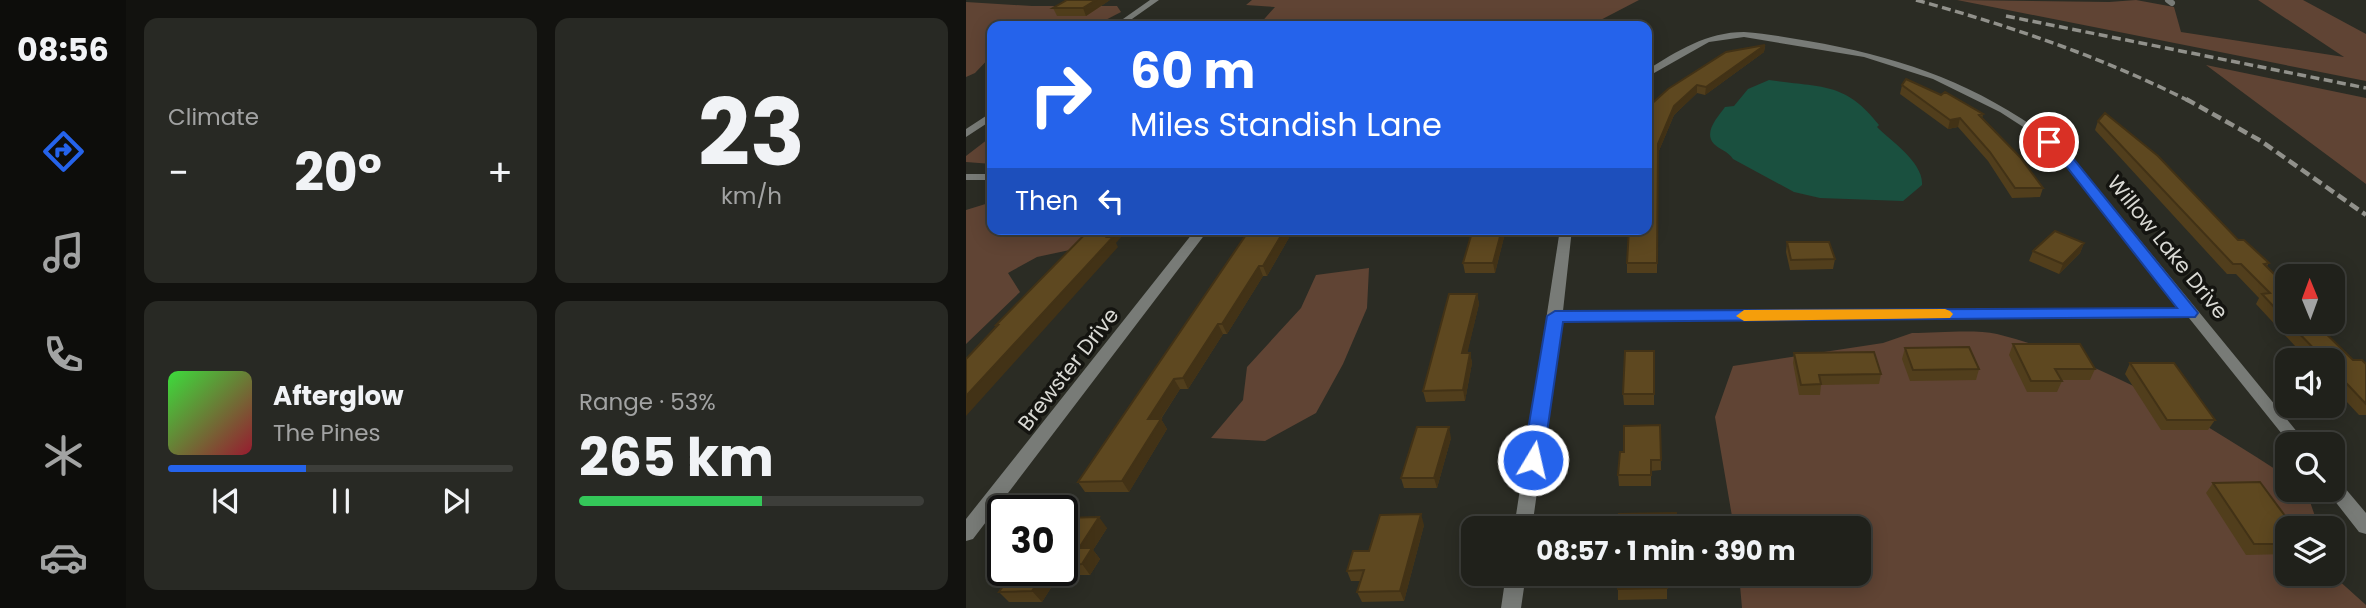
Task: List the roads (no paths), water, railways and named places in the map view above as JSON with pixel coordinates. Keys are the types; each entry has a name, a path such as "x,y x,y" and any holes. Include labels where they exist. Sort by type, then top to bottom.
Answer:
{"street":[{"path":"1125,21 1154,0"},
{"name":"Willow Lake Drive","path":"1652,71 1706,41 1728,34 1805,43 1890,61 1954,84 2021,120 2064,154 2289,432"},
{"path":"966,134 987,119"},
{"path":"966,177 987,177"},
{"name":"Brewster Drive","path":"966,533 1198,235"},
{"path":"1524,516 1565,235"},
{"path":"1555,316 2190,313"},
{"path":"2345,501 2366,526"},
{"path":"1511,608 1514,586"}],"railway":[{"path":"1916,0 2055,44 2123,70 2189,101"},
{"path":"2006,16 2366,88"},
{"path":"2186,99 2261,141 2366,215"}]}
